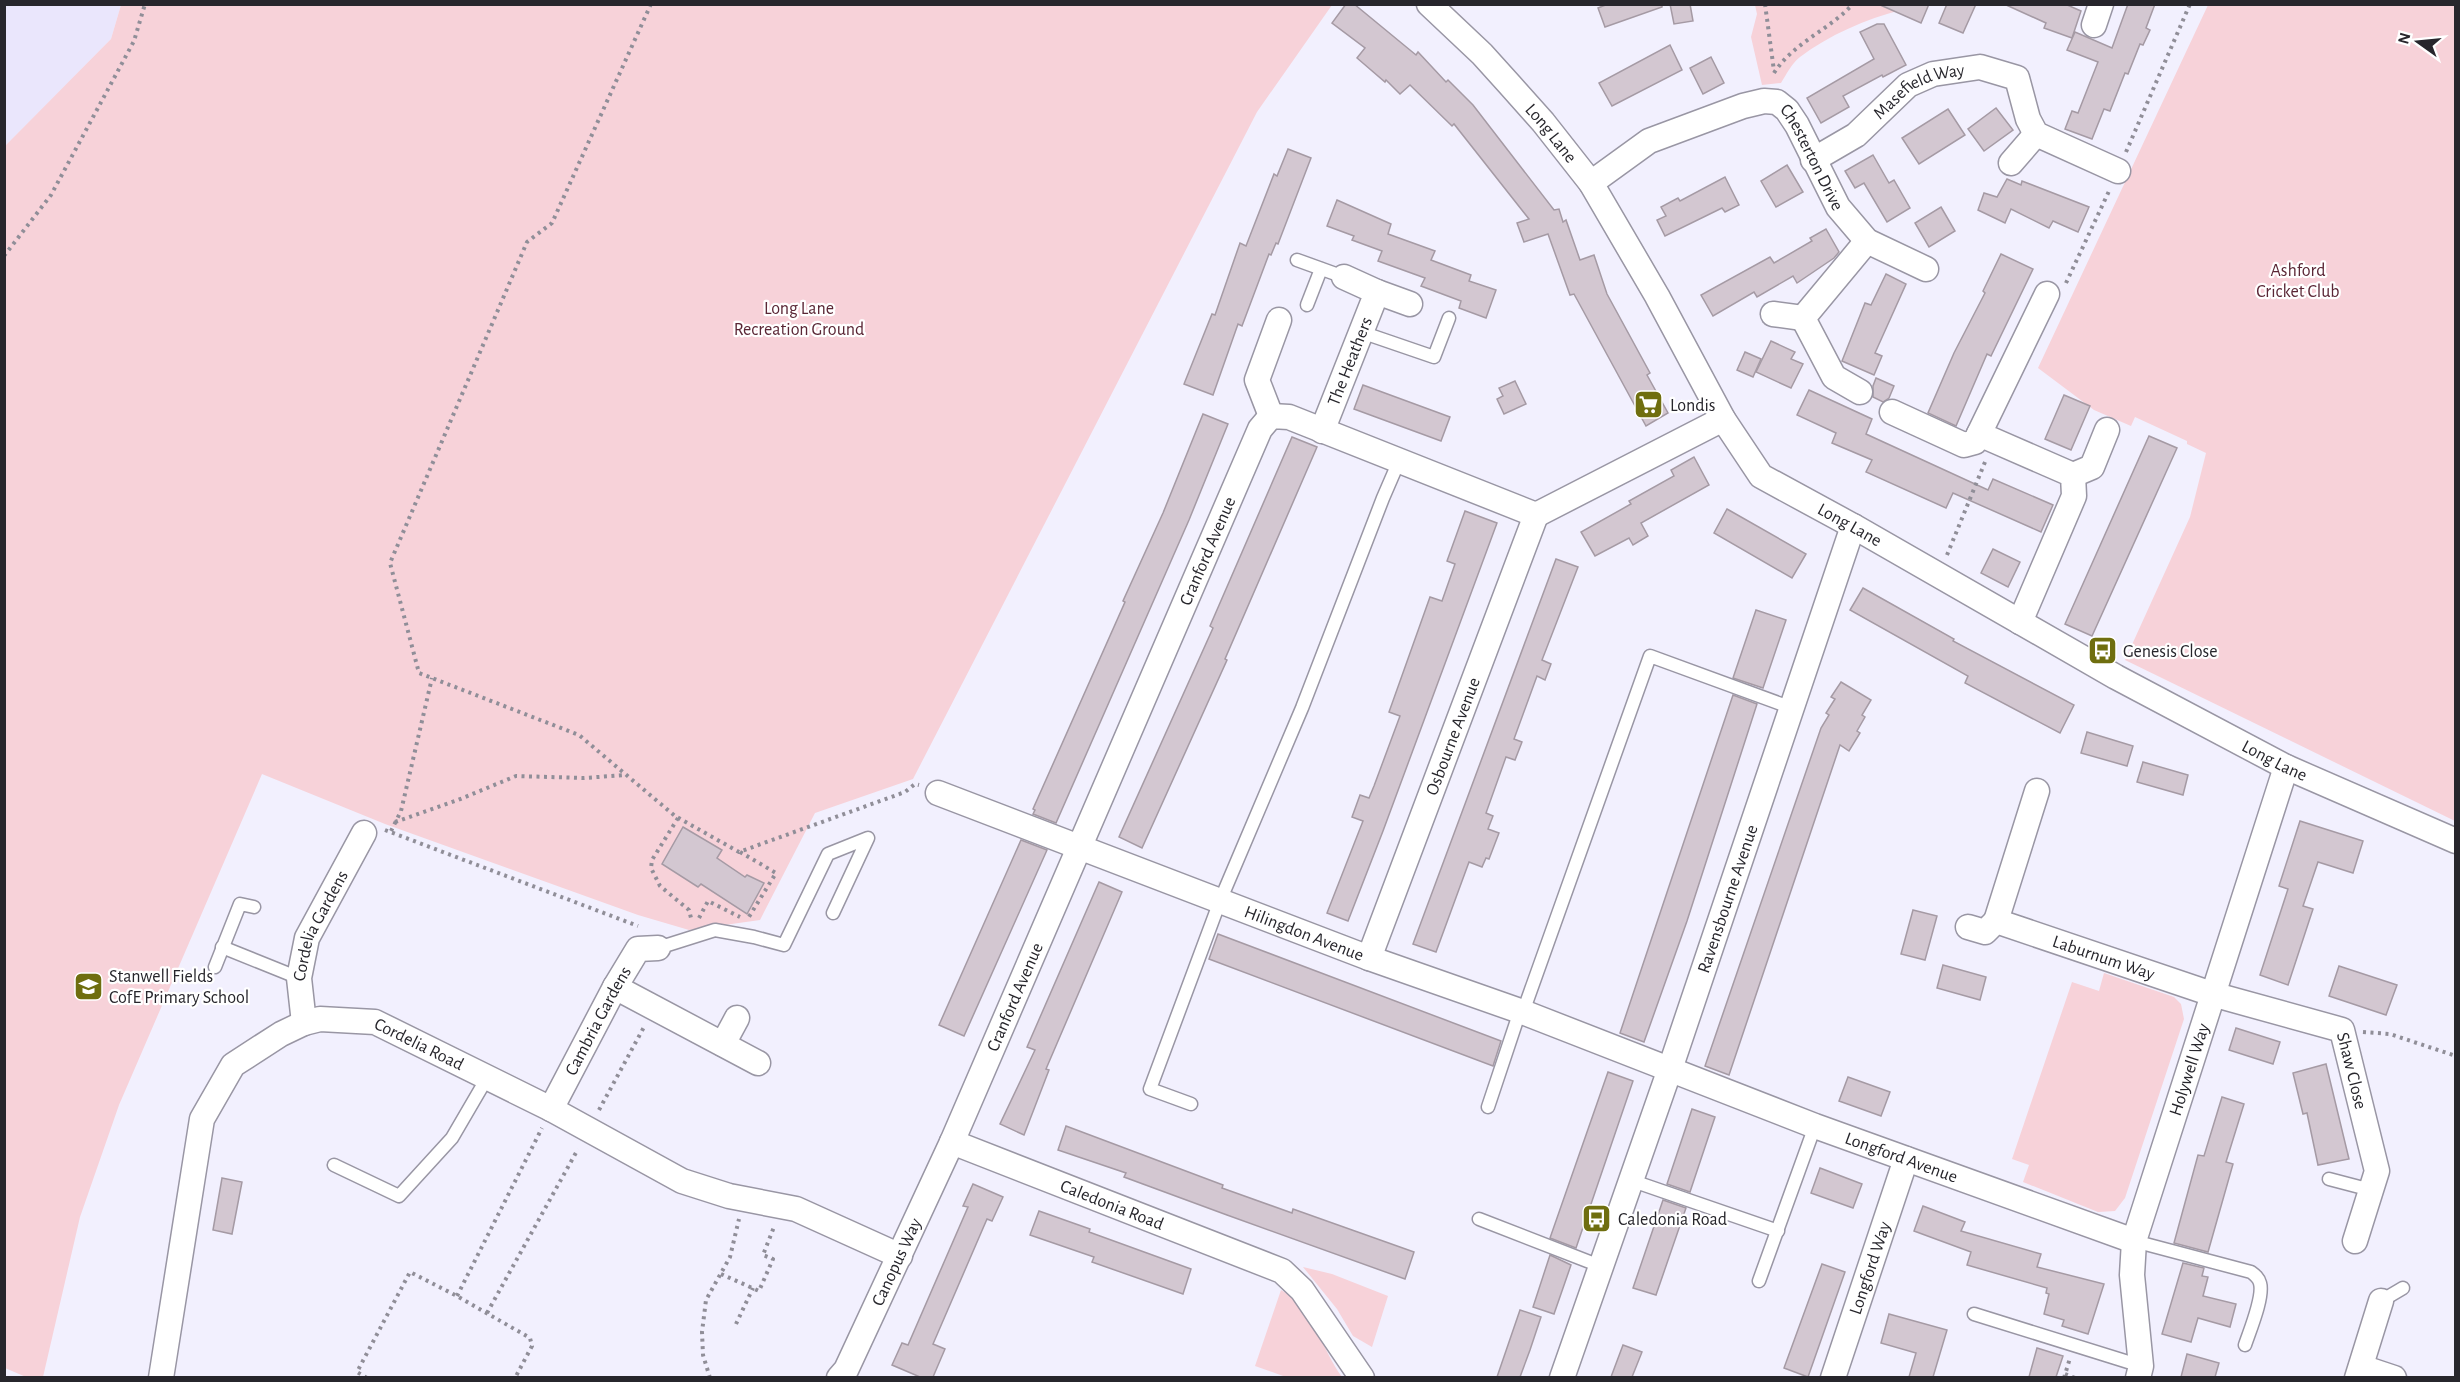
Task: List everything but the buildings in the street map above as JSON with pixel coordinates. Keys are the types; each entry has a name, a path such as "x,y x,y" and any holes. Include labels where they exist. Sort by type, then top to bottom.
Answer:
{"street":[{"name":"Long Lane","path":"1429,4 1510,84 1591,183 1657,296 1724,419 1761,476 1853,525 2116,677 2286,767 2456,841"},
{"name":"Masefield Way","path":"1813,160 1856,135 1908,85 1933,74 1980,67 2017,78 2028,119 2036,134"},
{"name":"Chesterton Drive","path":"1591,183 1650,141 1743,106 1764,101 1777,102 1787,110 1797,125 1838,207 1867,241 1926,270"},
{"path":"2010,164 2036,134 2118,171"},
{"path":"1803,318 1867,241"},
{"path":"1344,277 1410,304"},
{"name":"The Heathers","path":"1322,431 1377,292"},
{"path":"1892,412 1964,445 1975,442 2047,294"},
{"path":"1773,314 1803,318"},
{"path":"1803,318 1834,376 1860,392"},
{"path":"1279,320 1257,380 1271,416 1289,417 1536,515 1724,419"},
{"name":"Cranford Avenue","path":"952,1142 1260,429 1271,416"},
{"path":"1979,434 2073,475 2092,467 2107,430"},
{"path":"2019,622 2074,496 2073,475"},
{"name":"Osbourne Avenue","path":"1369,958 1536,515"},
{"name":"Ravensbourne Avenue","path":"1562,1377 1670,1070 1853,525"},
{"name":"Holywell Way","path":"2140,1372 2132,1275 2134,1241 2286,767"},
{"path":"1968,927 1984,932 1996,921 2037,791"},
{"name":"Hilingdon Avenue","path":"938,793 1369,958 1522,1011 1670,1070"},
{"name":"Cordelia Gardens","path":"304,1023 299,978 307,938 364,833"},
{"name":"Laburnum Way","path":"1996,921 2212,994"},
{"name":"Cambria Gardens","path":"551,1109 615,987 638,949 652,938"},
{"path":"615,987 758,1063"},
{"name":"Shaw Close","path":"2212,994 2342,1030 2377,1171 2355,1241"},
{"path":"723,1044 737,1018"},
{"name":"Cordelia Road","path":"161,1377 202,1119 233,1065 281,1034 304,1023 320,1019 375,1022 551,1109 682,1181 729,1196 744,1197 796,1209 900,1256"},
{"name":"Longford Avenue","path":"1670,1070 1815,1126 2134,1241"},
{"name":"Canopus Way","path":"847,1375 952,1142"},
{"name":"Caledonia Road","path":"952,1142 1282,1271 1302,1290 1362,1377"},
{"name":"Longford Way","path":"1833,1377 1906,1159"},
{"path":"2381,1301 2359,1372 2394,1377"}],"lane":[{"path":"1297,260 1344,277"},
{"path":"1307,305 1321,269"},
{"path":"1361,332 1434,357 1449,318"},
{"path":"1191,1104 1150,1089 1220,902 1302,708 1399,461"},
{"path":"1488,1107 1650,656 1792,708"},
{"path":"652,938 715,930 784,945 828,854 868,838 833,913"},
{"path":"215,967 240,904 254,907"},
{"path":"222,947 299,978"},
{"path":"334,1165 399,1196 452,1138 487,1078"},
{"path":"1759,1281 1815,1126"},
{"path":"2329,1179 2371,1190"},
{"path":"1630,1180 1778,1231"},
{"path":"1479,1219 1599,1268"},
{"path":"2134,1241 2251,1272 2257,1276 2260,1282 2260,1293 2245,1345"},
{"path":"2381,1301 2403,1288"},
{"path":"1974,1314 2140,1372"}],"path":[{"path":"4,256 51,195 134,41 145,4"},
{"path":"651,4 552,223 527,242 390,563 419,672 579,735 678,818 776,873 747,920 708,901"},
{"path":"1765,4 1777,102"},
{"path":"1774,73 1784,58 1842,16 1853,4"},
{"path":"391,831 401,811 432,678"},
{"path":"395,822 458,800 516,776 584,778 626,775"},
{"path":"739,852 905,792 915,784 938,793"},
{"path":"678,818 652,860 651,868 660,886 689,910 694,927"},
{"path":"364,833 380,829 391,831 652,938"},
{"path":"487,1313 654,1008"},
{"path":"2342,1030 2390,1034 2456,1056"},
{"path":"456,1296 551,1109"},
{"path":"710,1377 703,1355 702,1332 706,1300 730,1257 744,1197"},
{"path":"721,1274 759,1291 773,1259 763,1255 783,1207"},
{"path":"367,1377 357,1372 410,1272 530,1338 532,1346 515,1377"},
{"path":"736,1324 753,1288"},
{"path":"2065,1374 2075,1377"}],"shaded area":[{"path":"5,5 121,5 111,39 5,146"}],"green space":[{"name":"Long Lane Recreation Ground","path":"121,5 1332,5 1257,112 913,779 815,813 760,920 689,930 638,915 385,824 262,774 119,1105 80,1217 43,1377 26,1377 5,1368 5,146 111,39"},
{"path":"1755,5 1902,5 1901,10 1848,29 1811,49 1794,62 1781,83 1762,85 1751,37 1757,14"},
{"name":"Ashford Cricket Club","path":"2208,5 2455,5 2455,821 2125,660 2190,517 2206,453 2187,444 2187,441 2135,417 2131,426 2094,410 2038,368"},
{"path":"2104,973 2174,997 2181,1004 2184,1019 2125,1198 2115,1211 2098,1212 2023,1182 2029,1165 2012,1159 2072,982 2099,991"},
{"path":"1303,1267 1332,1274 1388,1296 1372,1347 1353,1336 1337,1309"},
{"path":"1281,1290 1301,1307 1309,1318 1342,1377 1286,1377 1255,1366"}],"place":[{"name":"Londis","path":"1649,405"},
{"name":"Genesis Close","path":"2102,651"},
{"name":"Stanwell Fields CofE Primary School","path":"88,986"},
{"name":"Caledonia Road","path":"1597,1219"}]}
